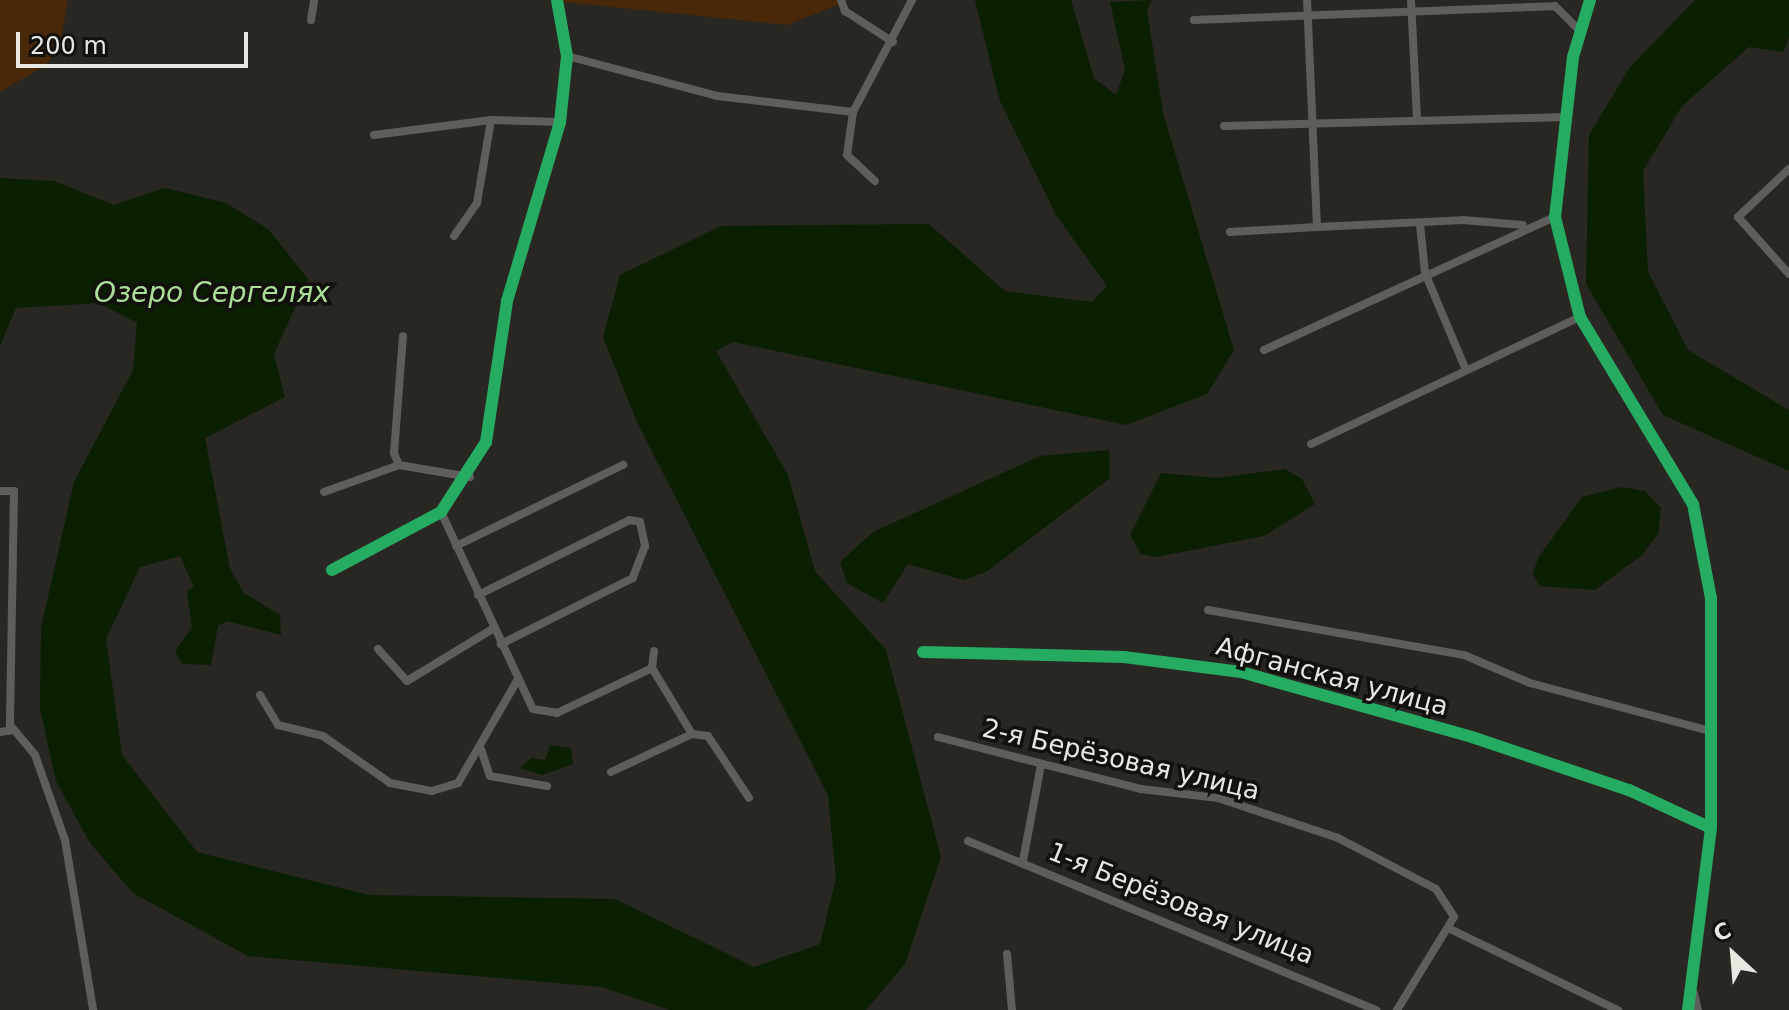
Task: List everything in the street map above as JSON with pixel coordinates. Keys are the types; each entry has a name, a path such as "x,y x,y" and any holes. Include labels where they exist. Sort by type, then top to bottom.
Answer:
{"street":[{"path":"311,20 314,0"},
{"path":"332,570 441,512 470,477 486,442 507,301 560,122 567,56 557,0"},
{"path":"841,0 845,11 893,42"},
{"path":"875,181 847,155 853,112 893,42 912,0"},
{"path":"1307,0 1317,227"},
{"path":"1411,0 1417,117"},
{"path":"1590,0 1579,30 1564,117 1555,217 1580,317 1693,504 1711,598 1711,828 1688,1010"},
{"path":"1194,20 1555,6 1579,30"},
{"path":"567,56 717,96 853,112"},
{"path":"1224,126 1417,117 1564,117"},
{"path":"374,135 491,120 560,122"},
{"path":"454,236 477,203 491,120"},
{"path":"1789,169 1738,212 1745,229 1789,274"},
{"path":"1264,350 1523,225 1555,217"},
{"path":"1230,232 1420,224 1523,225"},
{"path":"1420,224 1425,273 1466,370"},
{"path":"1311,444 1580,317"},
{"path":"399,465 394,453 403,336"},
{"path":"324,492 399,465 470,477"},
{"path":"456,546 623,465"},
{"path":"0,491 14,491 14,730 35,755 65,840 93,1010"},
{"path":"441,512 518,679 542,715 652,668"},
{"path":"478,595 630,520 640,522 645,546 633,578 501,644"},
{"path":"1208,610 1464,655 1530,683 1711,731"},
{"path":"378,649 407,681 494,628"},
{"path":"654,651 652,668 692,734"},
{"name":"Афганская улица","path":"923,652 1124,657 1241,672 1472,737 1629,790 1711,828"},
{"path":"260,695 278,725 323,736 409,788 447,790 481,749 518,679"},
{"path":"0,732 14,730"},
{"path":"611,772 692,734 708,736 749,798"},
{"name":"2-я Берёзовая улица","path":"938,737 1041,765 1218,798 1338,838 1436,889 1454,917 1448,928"},
{"path":"481,749 490,776 547,786"},
{"path":"1023,861 1041,765"},
{"name":"1-я Берёзовая улица","path":"968,841 1023,861 1376,1010"},
{"path":"1397,1010 1448,928 1618,1010"},
{"path":"1007,954 1012,1010"},
{"path":"1692,989 1698,1010"}],"shaded area":[{"path":"0,0 68,0 60,46 46,65 0,92"},
{"path":"545,0 850,0 787,25"}],"water":[{"name":"Озеро Сергелях","path":"975,0 1071,0 1094,78 1116,95 1125,70 1110,2 1152,0 1147,10 1163,113 1234,350 1207,394 1126,425 733,342 716,351 788,475 815,571 886,650 941,857 905,964 866,1010 670,1010 602,987 248,956 133,893 90,843 56,781 40,709 41,628 74,482 133,370 137,323 99,303 16,308 0,346 0,178 54,181 114,205 165,188 226,203 269,230 308,279 274,354 285,397 205,438 230,569 244,593 280,615 281,635 227,621 218,626 211,665 182,664 175,651 192,627 187,591 194,587 180,556 140,567 106,639 122,755 197,852 369,895 615,899 754,967 820,944 836,879 828,795 637,422 603,337 620,275 721,226 929,224 1005,291 1092,302 1107,286 1056,215 1000,101"},
{"path":"1695,0 1789,0 1789,37 1783,52 1749,47 1682,106 1643,171 1648,272 1688,350 1789,410 1789,471 1663,415 1586,284 1589,135 1630,67"},
{"path":"1109,450 1110,478 986,572 963,580 908,564 883,603 847,583 840,562 873,532 1040,456"},
{"path":"1285,469 1302,479 1315,504 1264,536 1156,557 1141,554 1130,535 1161,473 1217,478"},
{"path":"1621,487 1645,491 1661,508 1658,534 1642,555 1595,590 1540,586 1533,574 1538,558 1582,497"},
{"path":"550,745 571,748 573,764 542,775 520,768 531,758 545,760"}],"cycle path":[{"path":"332,570 441,512 486,442 507,301 560,122 567,56 557,0"},
{"path":"1590,0 1573,57 1555,217 1580,317 1693,504 1711,598 1711,828 1688,1010"},
{"path":"923,652 1124,657 1241,672 1472,737 1629,790 1711,828"}]}
